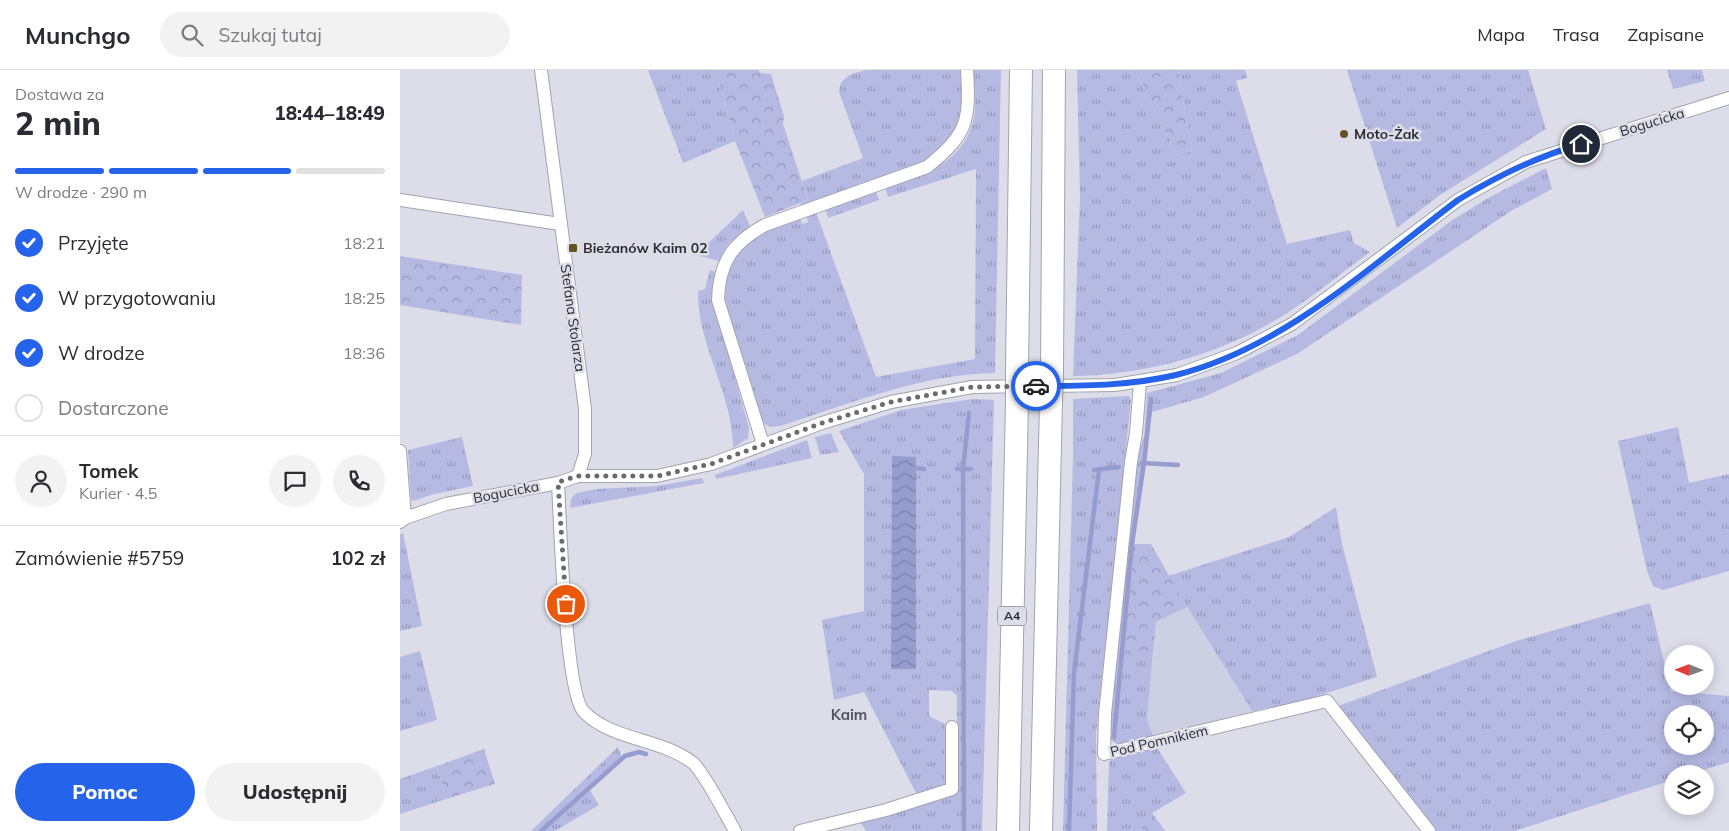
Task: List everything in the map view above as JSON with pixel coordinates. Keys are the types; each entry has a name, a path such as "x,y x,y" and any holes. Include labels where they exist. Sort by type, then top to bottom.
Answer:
{"highway":[{"name":"A4","path":"1008,831 1017,401 1021,70"},
{"name":"A4","path":"1041,831 1052,372 1054,70"}],"street":[{"name":"Stefana Stolarza","path":"541,70 585,409 585,454 578,476"},
{"path":"763,444 718,300 718,283 725,263 744,237 765,225 927,167 944,153 962,133 968,117 967,70"},
{"name":"Bogucicka","path":"403,520 446,504 558,482 578,476 657,476 711,464 763,444 891,402 972,387 1091,386 1140,382 1177,375 1237,353 1285,328 1316,308 1458,200 1526,162 1729,98"},
{"path":"400,200 560,224"},
{"name":"Pod Pomnikiem","path":"1140,382 1107,695 1104,754 1327,701 1429,831"},
{"path":"400,451 403,520"},
{"path":"558,482 571,675 582,710 601,725 679,754 695,765 735,831"},
{"path":"800,831 886,810 952,789 952,727"}],"shaded area":[{"path":"1187,607 1252,711 1154,739 1147,719 1156,622"}],"green space":[{"path":"648,70 716,70 735,141 683,163"},
{"path":"716,70 759,70 760,73 771,74 784,116 783,124 808,200 765,217 735,141"},
{"path":"867,70 963,70 961,110 957,125 950,137 927,161 801,207 800,204 808,200 802,181 863,158 839,92 842,82 848,76"},
{"path":"973,70 1001,70 995,373 967,375 912,384 780,426 771,427 762,422 725,301 727,282 737,255 756,237 800,217 802,224 808,222 806,215 816,212 876,377 975,359 976,169 888,197 885,188 928,172 941,165 962,146 969,133 975,111"},
{"path":"1077,70 1135,70 1177,155 1192,151 1178,70 1245,70 1247,78 1236,81 1287,244 1350,230 1354,243 1370,252 1293,309 1269,324 1216,349 1159,366 1102,375 1073,376 1080,197"},
{"path":"1135,70 1178,70 1192,151 1177,155"},
{"path":"1347,70 1528,70 1546,129 1440,195 1397,228"},
{"path":"1667,70 1702,70 1705,81 1673,89"},
{"path":"1546,168 1552,189 1511,211 1297,354 1204,397 1152,412 1132,544 1121,649 1153,653 1147,719 1154,739 1117,745 1109,737 1136,460 1144,437 1147,393 1221,373 1298,335 1451,221 1488,198"},
{"path":"876,191 879,200 828,218 825,209"},
{"path":"743,210 750,226 728,244 719,261 700,256 703,248"},
{"path":"400,256 522,275 521,325 400,305"},
{"path":"710,270 715,272 714,303 749,428 748,438 733,448 727,408 703,331 699,311 698,291 705,289"},
{"path":"1129,396 1131,400 1096,734 1097,831 1063,831 1073,399"},
{"path":"973,399 994,400 982,831 866,831 859,820 956,794 957,696 952,691 929,690 929,716 947,725 947,788 917,795 864,692 834,700 822,620 864,611 864,474 839,431 901,410","holes":["916,457 916,669 891,669"]},
{"path":"1678,427 1689,483 1729,474 1729,571 1663,590 1653,586 1647,571 1618,441"},
{"path":"831,433 839,452 820,455 815,437"},
{"path":"462,437 473,486 434,494 413,501 411,499 408,450"},
{"path":"807,440 812,458 716,479 715,475"},
{"path":"702,478 704,483 570,508 571,499 576,493 597,489 657,486"},
{"path":"1336,507 1342,544 1377,677 1308,699 1252,711 1168,576 1289,537"},
{"path":"403,533 422,626 400,631 400,535"},
{"path":"1132,544 1151,544 1187,607 1156,622 1153,653 1121,650"},
{"path":"1650,603 1664,662 1664,695 1729,696 1729,762 1714,767 1714,765 1664,765 1664,783 1515,831 1435,831 1338,706 1516,641"},
{"path":"420,651 437,720 400,731 400,657"},
{"path":"1156,746 1186,793 1152,813 1165,831 1107,831 1109,762 1112,759"},
{"path":"618,747 623,760 590,790 599,805 555,831 531,831"},
{"path":"484,749 495,784 446,799 437,766"},
{"path":"437,766 446,799 400,814 400,779"},
{"path":"1152,813 1165,831 1142,831 1142,819"}],"water":[{"path":"892,456 916,457 916,669 891,669"}],"waterway":[{"path":"1114,737 1132,544 1151,399"},
{"path":"964,831 963,469 969,413"},
{"path":"1142,463 1178,465"},
{"path":"1094,470 1119,467"},
{"path":"916,468 924,469"},
{"path":"957,469 971,469"},
{"path":"1069,831 1074,673 1099,470"},
{"path":"541,831 625,756 639,752 646,754"}],"way so far":[{"path":"566,604 558,482 578,476 657,476 711,464 822,423 891,402 972,387 1036,386"}],"place":[{"name":"Moto-Żak","path":"1344,134"},
{"name":"Bieżanów Kaim 02","path":"573,248"}],"district":[{"name":"Kaim","path":"849,715"}],"route":[{"path":"1036,386 1091,386 1140,382 1177,375 1237,353 1265,340 1316,308 1458,200 1481,186 1526,162 1581,144"}]}
